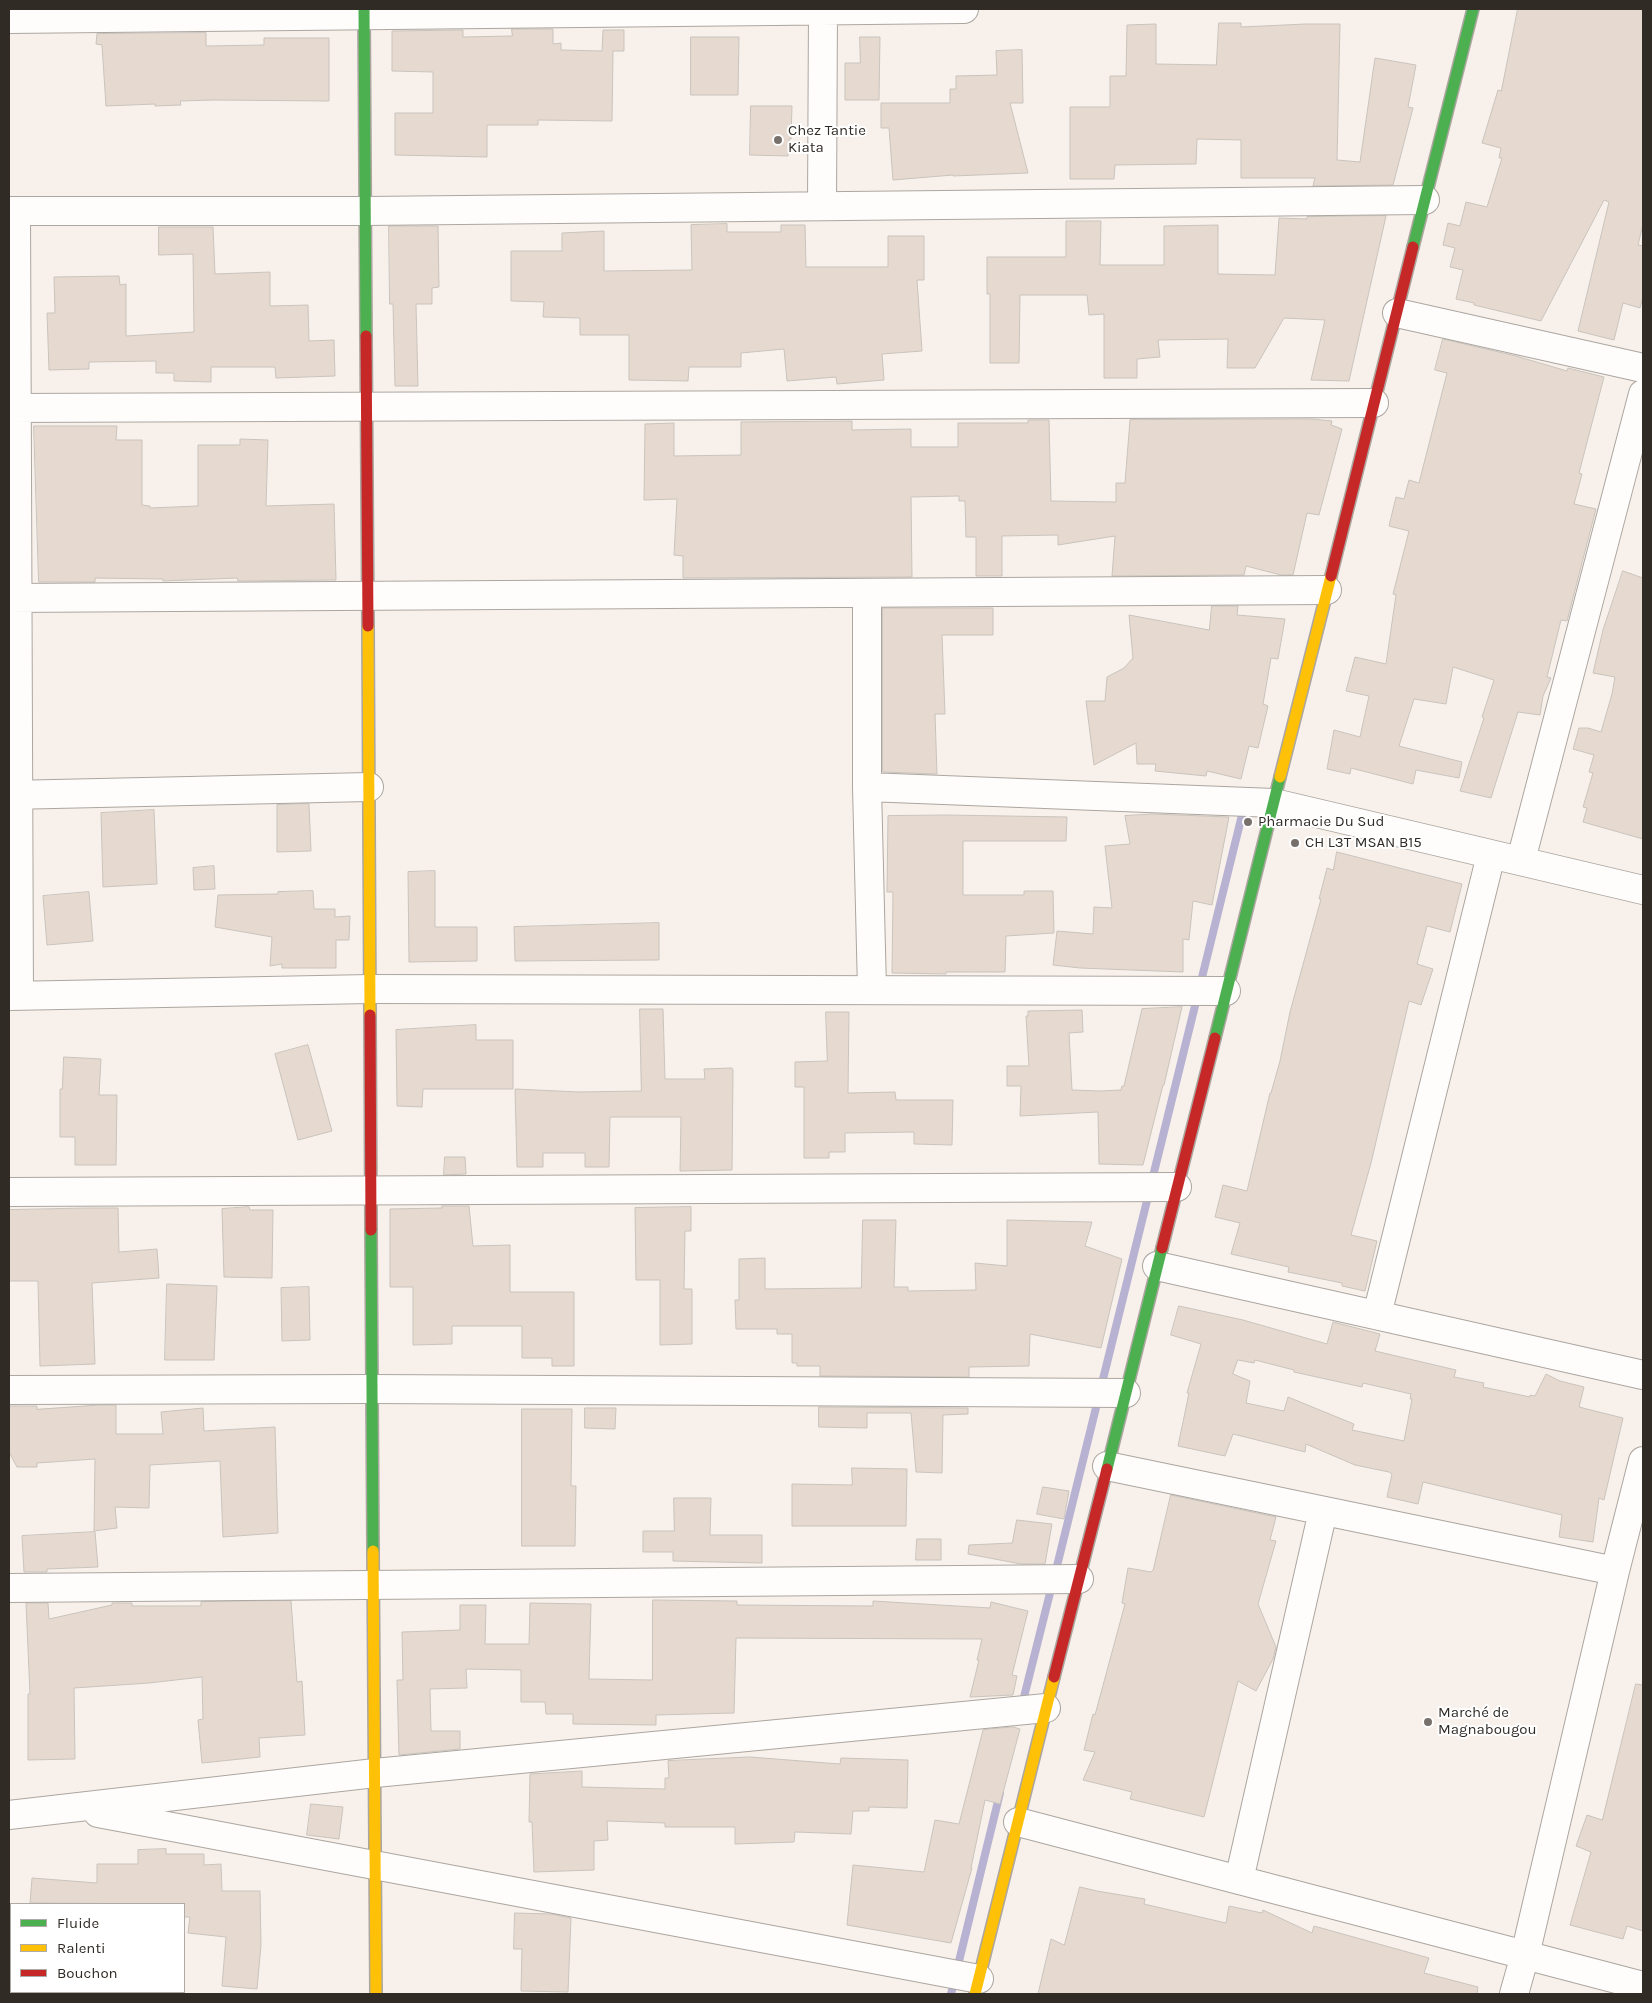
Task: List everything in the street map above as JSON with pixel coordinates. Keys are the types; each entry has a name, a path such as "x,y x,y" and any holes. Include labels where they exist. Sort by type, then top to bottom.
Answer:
{"street":[{"path":"9,19 364,12 964,9"},
{"path":"72,1808 375,1865 977,1986 1473,9"},
{"path":"822,206 823,10"},
{"path":"364,12 376,1994"},
{"path":"1226,991 370,989 14,996 13,211 365,211 1425,200"},
{"path":"1397,314 1643,368"},
{"path":"1521,860 1643,394"},
{"path":"13,408 1374,403"},
{"path":"13,597 1327,590"},
{"path":"867,592 867,787 872,990"},
{"path":"14,795 369,787"},
{"path":"867,787 1274,803 1643,890"},
{"path":"1377,1315 1491,855"},
{"path":"9,1192 1177,1187"},
{"path":"1157,1266 1643,1375"},
{"path":"9,1390 372,1388 1126,1393"},
{"path":"1514,1994 1525,1955 1615,1571 1643,1461"},
{"path":"1107,1466 1615,1571"},
{"path":"1239,1880 1323,1511"},
{"path":"9,1588 1078,1579"},
{"path":"9,1815 375,1773 1046,1708"},
{"path":"1018,1822 1643,1986"},
{"path":"9,1988 9,1994"}],"building":[{"path":"1518,9 1643,9 1643,224 1638,245 1643,246 1643,297 1640,308 1623,303 1614,340 1578,331 1609,202 1604,200 1541,321 1456,299 1463,270 1450,267 1455,248 1443,245 1448,223 1460,226 1466,202 1487,207 1502,158 1499,158 1501,148 1482,143 1498,90 1501,91"},
{"path":"1219,23 1241,23 1241,27 1340,24 1337,160 1360,162 1375,58 1416,65 1408,107 1413,108 1393,185 1313,186 1315,178 1241,178 1241,140 1197,139 1196,164 1115,165 1114,179 1070,179 1070,107 1110,107 1110,76 1126,76 1127,25 1156,24 1156,64 1216,65"},
{"path":"512,29 553,29 553,44 561,43 561,50 602,51 603,30 624,30 624,51 613,51 612,121 538,120 538,125 487,125 487,157 395,155 395,113 433,113 433,72 392,71 392,31 463,30 463,37 512,36"},
{"path":"206,33 206,46 264,45 264,38 329,38 329,101 214,100 180,101 181,105 106,106 102,45 96,44 97,34"},
{"path":"691,37 739,37 738,95 691,95"},
{"path":"860,37 880,37 879,100 845,100 845,63 860,63"},
{"path":"1022,50 1023,103 1010,103 1028,173 953,175 893,180 889,128 881,128 881,103 950,103 950,89 956,89 956,76 997,75 996,51"},
{"path":"751,106 792,106 791,139 789,139 788,156 750,155"},
{"path":"1386,216 1349,381 1311,380 1325,320 1284,318 1255,368 1227,368 1228,339 1158,340 1160,357 1137,359 1137,378 1104,378 1104,314 1089,315 1087,295 1020,295 1019,363 990,363 990,294 987,294 987,257 1066,257 1066,221 1101,221 1100,265 1164,265 1164,226 1218,225 1218,274 1275,275 1279,218 1307,219 1307,217"},
{"path":"727,224 727,232 781,232 781,225 805,225 806,267 888,267 888,236 924,236 924,280 917,280 922,351 882,354 884,380 837,384 836,377 787,381 784,349 741,353 741,367 689,367 688,381 629,380 629,335 580,335 580,318 543,317 544,302 511,301 511,251 562,251 562,233 604,231 604,271 692,270 691,225"},
{"path":"389,226 438,226 439,287 432,288 432,304 416,304 418,386 395,386 393,304 390,304"},
{"path":"159,227 213,227 215,274 270,272 270,306 308,305 309,341 334,340 335,376 276,378 275,367 211,367 211,382 174,381 174,373 156,373 156,361 89,362 89,369 49,370 47,313 55,313 54,277 119,276 120,285 126,284 126,336 194,332 193,254 159,255"},
{"path":"1443,339 1516,356 1567,371 1568,368 1604,377 1579,473 1582,474 1574,504 1596,509 1567,621 1561,620 1547,677 1551,678 1543,696 1540,715 1518,712 1491,798 1460,791 1484,718 1482,717 1494,680 1453,667 1446,704 1414,699 1399,746 1462,762 1459,778 1416,770 1413,784 1351,768 1350,774 1327,769 1334,730 1360,737 1369,696 1346,691 1355,657 1386,664 1396,595 1393,594 1409,531 1389,526 1396,497 1404,499 1409,480 1419,483 1447,373 1435,370"},
{"path":"1311,419 1332,421 1331,425 1342,429 1319,515 1307,513 1293,575 1281,575 1246,566 1244,575 1112,576 1115,536 1058,545 1058,535 1002,536 1002,576 976,576 976,537 966,537 965,501 959,501 959,496 911,497 912,577 683,578 683,556 674,555 677,499 644,500 645,424 674,423 674,456 741,455 741,422 852,421 852,430 911,429 911,447 958,447 958,423 1028,423 1028,420 1049,420 1051,501 1116,502 1116,483 1125,483 1130,420"},
{"path":"34,426 117,426 116,440 142,440 142,505 150,506 150,508 198,506 198,445 240,445 240,439 268,440 266,506 334,504 336,580 238,581 237,578 163,581 163,579 95,578 95,582 39,582"},
{"path":"1623,571 1643,578 1643,839 1583,822 1587,808 1583,807 1593,773 1589,772 1594,755 1573,749 1579,728 1588,728 1601,732 1612,694 1615,677 1593,673 1603,630"},
{"path":"1212,606 1238,606 1237,615 1285,619 1278,659 1271,658 1263,704 1268,706 1258,748 1249,746 1241,779 1207,771 1206,776 1155,771 1156,764 1137,764 1136,743 1094,765 1086,701 1105,701 1107,677 1124,668 1133,658 1129,615 1209,630"},
{"path":"883,608 993,608 993,635 942,635 945,714 935,714 937,774 883,772"},
{"path":"309,804 311,851 277,852 277,805"},
{"path":"154,810 157,884 103,887 101,813"},
{"path":"1153,814 1229,817 1212,905 1193,901 1189,940 1183,939 1183,972 1080,968 1053,965 1057,931 1093,934 1094,907 1112,908 1105,846 1130,844 1125,816"},
{"path":"888,816 1067,817 1066,841 963,841 963,895 1024,895 1024,891 1053,891 1054,933 1006,936 1005,972 892,973 893,892 887,892"},
{"path":"1337,852 1462,884 1450,932 1427,926 1417,964 1433,969 1421,1005 1409,1001 1371,1163 1351,1235 1377,1241 1365,1291 1342,1286 1342,1283 1288,1272 1289,1267 1231,1254 1240,1223 1215,1217 1223,1185 1247,1191 1270,1093 1280,1061 1290,1012 1321,899 1319,899 1327,868 1333,870"},
{"path":"214,866 215,889 194,890 193,868"},
{"path":"435,871 435,927 477,927 477,961 409,962 408,872"},
{"path":"313,891 314,909 335,909 335,917 350,916 349,940 336,940 336,968 282,968 282,964 270,966 272,937 215,927 218,895 278,894 278,892"},
{"path":"89,892 93,941 47,945 43,896"},
{"path":"659,923 659,960 515,961 514,927"},
{"path":"1182,1007 1143,1165 1099,1164 1098,1112 1020,1116 1021,1086 1007,1086 1007,1066 1029,1066 1026,1016 1028,1016 1028,1011 1082,1010 1083,1032 1069,1033 1072,1090 1100,1091 1121,1090 1122,1086 1124,1086 1142,1009"},
{"path":"640,1009 663,1009 665,1079 705,1079 704,1069 732,1068 732,1170 680,1171 681,1117 610,1117 609,1167 585,1167 585,1153 543,1153 543,1167 517,1167 515,1089 579,1092 641,1091"},
{"path":"826,1012 849,1012 848,1093 895,1092 896,1100 953,1100 952,1145 914,1144 914,1132 845,1133 845,1152 829,1152 829,1158 804,1158 804,1087 795,1087 795,1062 827,1061"},
{"path":"476,1025 476,1040 513,1040 513,1089 423,1089 422,1107 397,1106 396,1030"},
{"path":"308,1045 332,1131 298,1140 275,1054"},
{"path":"64,1057 101,1059 99,1095 117,1095 116,1165 75,1165 75,1137 60,1137 60,1089 62,1089"},
{"path":"445,1157 465,1157 466,1174 444,1175"},
{"path":"442,1206 469,1206 473,1246 510,1245 510,1292 574,1292 574,1366 552,1366 552,1358 522,1358 522,1326 452,1326 452,1344 413,1345 413,1287 390,1287 390,1209 442,1208"},
{"path":"249,1207 250,1210 273,1210 272,1278 224,1277 222,1209"},
{"path":"691,1207 691,1231 685,1231 684,1289 692,1289 692,1344 660,1345 660,1280 636,1280 635,1208"},
{"path":"118,1208 119,1252 157,1249 159,1278 92,1283 95,1364 40,1366 38,1281 9,1281 9,1210"},
{"path":"863,1220 896,1220 894,1287 908,1287 908,1291 976,1290 975,1263 1007,1266 1007,1220 1092,1222 1085,1246 1122,1259 1101,1348 1030,1334 1029,1366 969,1367 969,1377 820,1376 820,1366 797,1366 797,1363 792,1363 792,1334 777,1334 777,1329 736,1329 735,1300 739,1300 739,1259 765,1258 765,1289 861,1288"},
{"path":"167,1284 217,1286 214,1360 165,1360"},
{"path":"309,1287 310,1340 282,1341 281,1288"},
{"path":"1179,1306 1243,1320 1327,1344 1333,1322 1380,1334 1375,1351 1456,1370 1454,1377 1484,1383 1483,1387 1530,1397 1530,1395 1535,1396 1546,1374 1560,1381 1584,1387 1579,1407 1623,1418 1604,1500 1599,1498 1593,1542 1559,1537 1562,1515 1423,1482 1418,1504 1387,1497 1392,1474 1389,1472 1355,1465 1306,1444 1305,1452 1233,1434 1225,1456 1178,1446 1189,1393 1187,1393 1201,1344 1171,1335","holes":["1238,1360 1254,1363 1255,1360 1294,1370 1294,1372 1362,1387 1363,1383 1411,1394 1410,1399 1412,1399 1404,1441 1352,1430 1354,1424 1288,1397 1284,1411 1246,1403 1250,1381 1233,1374"]},
{"path":"116,1405 116,1434 163,1434 161,1412 203,1408 204,1431 275,1427 278,1533 223,1537 220,1461 150,1465 149,1508 115,1507 117,1528 94,1531 95,1459 37,1463 37,1467 17,1467 9,1452 9,1406 37,1406 37,1409"},
{"path":"819,1407 968,1408 968,1414 943,1415 942,1473 916,1472 911,1413 867,1413 867,1428 819,1427"},
{"path":"585,1408 616,1408 615,1429 585,1428"},
{"path":"522,1409 572,1409 571,1486 576,1486 575,1546 522,1546"},
{"path":"852,1468 907,1469 906,1526 792,1526 792,1484 852,1485"},
{"path":"1043,1487 1069,1491 1064,1519 1037,1514"},
{"path":"1171,1495 1276,1517 1270,1540 1276,1541 1258,1604 1276,1647 1273,1659 1256,1691 1238,1681 1204,1817 1130,1799 1132,1792 1083,1780 1095,1752 1084,1750 1125,1604 1122,1603 1128,1568 1151,1572 1153,1570"},
{"path":"674,1498 711,1498 710,1535 762,1535 762,1563 673,1561 673,1552 643,1552 643,1531 674,1531"},
{"path":"1017,1520 1052,1524 1045,1564 1021,1564 968,1554 969,1545 1012,1543"},
{"path":"95,1532 98,1567 47,1569 47,1572 24,1572 22,1536"},
{"path":"917,1539 941,1539 941,1560 916,1560"},
{"path":"653,1600 737,1601 737,1605 873,1606 873,1601 990,1608 991,1602 1028,1611 1012,1675 1017,1676 1013,1695 970,1697 982,1639 736,1638 734,1713 656,1715 656,1725 573,1724 573,1714 546,1714 545,1702 521,1702 521,1670 466,1669 467,1688 430,1689 431,1731 460,1731 460,1749 399,1755 397,1680 403,1680 402,1632 460,1630 460,1605 486,1605 485,1644 529,1644 530,1603 591,1604 589,1679 652,1680"},
{"path":"291,1601 297,1682 302,1681 305,1735 259,1738 260,1757 202,1763 198,1720 203,1719 202,1677 74,1688 75,1759 28,1760 28,1694 30,1694 26,1603 48,1603 49,1619 112,1605 112,1603 132,1603 132,1606 201,1606 201,1602"},
{"path":"1636,1684 1643,1685 1643,1931 1627,1926 1623,1939 1570,1925 1591,1852 1576,1846 1587,1815 1602,1820"},
{"path":"1013,1727 1020,1729 1000,1804 985,1800 972,1868 951,1943 847,1925 853,1865 924,1872 935,1820 959,1824 983,1730"},
{"path":"750,1757 840,1764 841,1758 908,1760 907,1808 869,1807 869,1811 853,1811 851,1834 795,1832 794,1842 735,1844 735,1827 665,1827 665,1823 607,1821 608,1840 594,1841 594,1870 534,1872 532,1822 529,1822 530,1774 582,1771 582,1787 665,1789 665,1778 669,1778 668,1761"},
{"path":"311,1804 343,1807 339,1839 307,1835"},
{"path":"166,1849 166,1854 204,1854 204,1865 221,1864 222,1891 260,1891 261,1945 257,1989 222,1986 226,1937 188,1933 190,1917 185,1917 185,1903 30,1903 32,1878 97,1883 97,1864 138,1864 138,1850"},
{"path":"1080,1887 1145,1899 1144,1904 1226,1923 1229,1906 1262,1913 1263,1910 1312,1933 1314,1926 1429,1958 1424,1973 1478,1987 1477,1994 1038,1994 1051,1939 1064,1945"},
{"path":"515,1913 551,1914 571,1918 568,1992 521,1991 522,1949 514,1949"}],"waterway":[{"path":"1055,1574 1243,811"},
{"path":"1022,1705 1052,1585"},
{"path":"951,1994 1000,1793"}],"traffic: fast":[{"path":"364,9 366,336"},
{"path":"1413,247 1473,9"},
{"path":"1215,1038 1280,777"},
{"path":"371,1230 373,1551"},
{"path":"1107,1469 1162,1248"}],"traffic: slow":[{"path":"1280,777 1331,576"},
{"path":"368,626 370,1015"},
{"path":"373,1551 376,1994"},
{"path":"975,1994 1054,1677"}],"traffic: jam":[{"path":"1331,576 1413,247"},
{"path":"366,336 368,626"},
{"path":"370,1015 371,1230"},
{"path":"1162,1248 1215,1038"},
{"path":"1054,1677 1107,1469"}],"place":[{"name":"Chez Tantie Kiata","path":"778,140"},
{"name":"Pharmacie Du Sud","path":"1248,822"},
{"name":"CH L3T MSAN B15","path":"1295,843"},
{"name":"Marché de Magnabougou","path":"1428,1722"}]}
